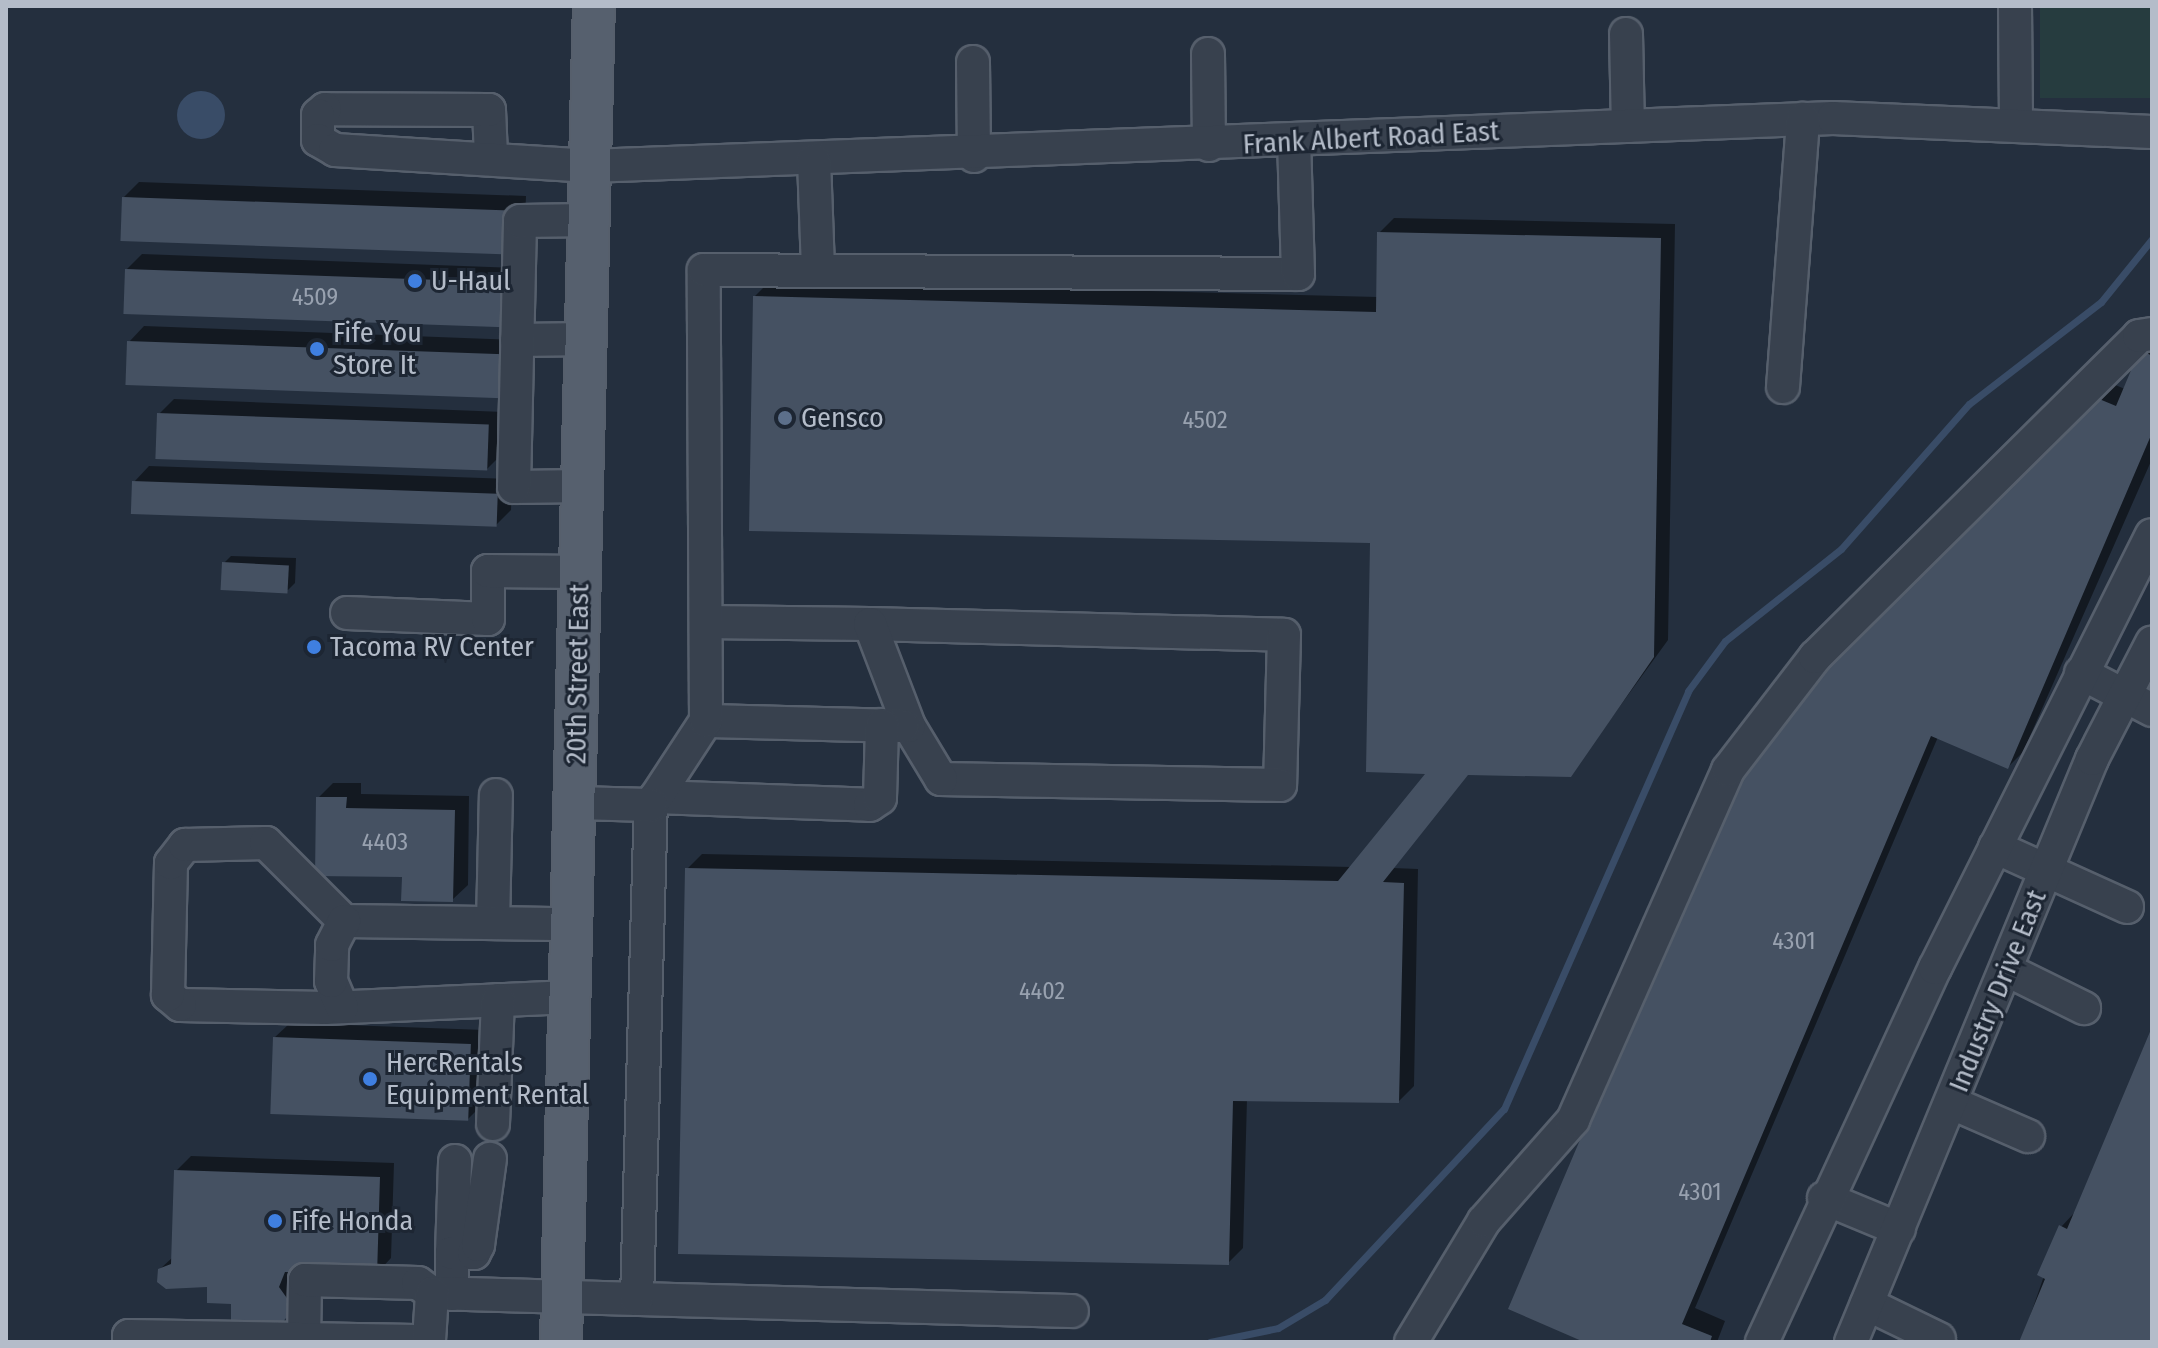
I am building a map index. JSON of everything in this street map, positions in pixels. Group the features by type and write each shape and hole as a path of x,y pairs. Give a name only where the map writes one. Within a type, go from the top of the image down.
{"main road":[{"name":"20th Street East","path":"561,1342 594,6"}],"street":[{"path":"2015,6 2016,123"},
{"path":"1626,34 1628,126"},
{"path":"1208,54 1209,145"},
{"path":"973,62 974,156"},
{"name":"Frank Albert Road East","path":"491,156 489,110 318,115 318,140 335,150 491,156 590,166 974,156 1803,119 2016,123 2152,132"},
{"path":"1783,387 1803,119"},
{"path":"637,1299 653,801 706,721 704,270 1298,274 1294,141"},
{"path":"814,160 818,271"},
{"path":"583,486 514,487 520,221 590,220"},
{"path":"1411,1342 1484,1221 1573,1120 1728,770 1815,657 2139,336 2152,334"},
{"path":"517,340 587,339"},
{"path":"1762,1342 1824,1198 2081,673 2152,535"},
{"path":"347,613 488,619 488,571 581,572"},
{"path":"706,622 870,624 1284,635 1280,785 941,779 896,726 870,624"},
{"name":"Industry Drive East","path":"1851,1342 2123,695 2152,643"},
{"path":"2081,673 2152,710"},
{"path":"706,721 896,726"},
{"path":"575,803 653,801 870,805 880,798 896,726"},
{"path":"493,923 496,795"},
{"path":"570,997 342,1007 180,1005 168,995 171,863 185,845 266,843 344,921 572,924"},
{"path":"1995,847 2127,907"},
{"path":"342,1007 331,981 332,945 344,921"},
{"path":"2007,970 2084,1008"},
{"path":"493,1124 498,1000"},
{"path":"1952,1103 2028,1136"},
{"path":"452,1253 474,1253 478,1245 490,1159"},
{"path":"129,1342 129,1336 429,1341 452,1253 455,1161"},
{"path":"1824,1198 1899,1229"},
{"path":"304,1339 305,1280 418,1283 442,1293 562,1298 1072,1311"},
{"path":"1867,1304 1939,1339"}],"green space":[{"path":"2040,6 2152,6 2152,98 2040,98"}],"water":[{"path":"201,91 218,98 225,115 218,132 201,139 184,132 177,115 184,98"}],"building":[{"path":"122,197 512,211 510,255 120,241"},
{"path":"1377,232 1661,238 1654,657 1571,777 1468,775 1383,882 1404,883 1399,1103 1233,1101 1229,1265 678,1254 685,868 1338,881 1425,774 1366,772 1370,543 749,531 753,296 1376,312"},
{"path":"125,269 506,282 504,327 123,314"},
{"path":"127,341 504,354 502,398 125,385"},
{"path":"2140,349 2152,356 2152,433 2008,769 1931,736 1682,1324 1712,1336 1710,1342 1584,1342 1508,1309 1725,799 1802,686 2092,396 2116,406"},
{"path":"157,413 489,425 487,471 155,459"},
{"path":"132,481 498,494 497,527 131,514"},
{"path":"222,562 289,566 287,593 221,590"},
{"path":"316,797 347,797 346,808 455,810 453,902 401,901 402,877 315,876"},
{"path":"2152,1027 2152,1342 2019,1342 2045,1279 2037,1275 2059,1225 2067,1229"},
{"name":"HercRentals Equipment Rental","path":"273,1037 471,1044 468,1121 270,1114"},
{"name":"Fife Honda","path":"174,1170 380,1177 377,1276 285,1272 279,1287 294,1308 278,1328 231,1326 231,1304 207,1303 207,1287 166,1289 157,1282 158,1269 171,1264"}],"waterway":[{"path":"1210,1342 1278,1328 1325,1300 1504,1109 1688,691 1725,641 1841,549 1969,404 2101,302 2152,239"}],"place":[{"name":"U-Haul","path":"415,281"},
{"name":"Fife You Store It","path":"317,349"},
{"name":"Gensco","path":"785,418"},
{"name":"Tacoma RV Center","path":"314,647"},
{"name":"HercRentals Equipment Rental","path":"370,1079"},
{"name":"Fife Honda","path":"275,1221"}]}
